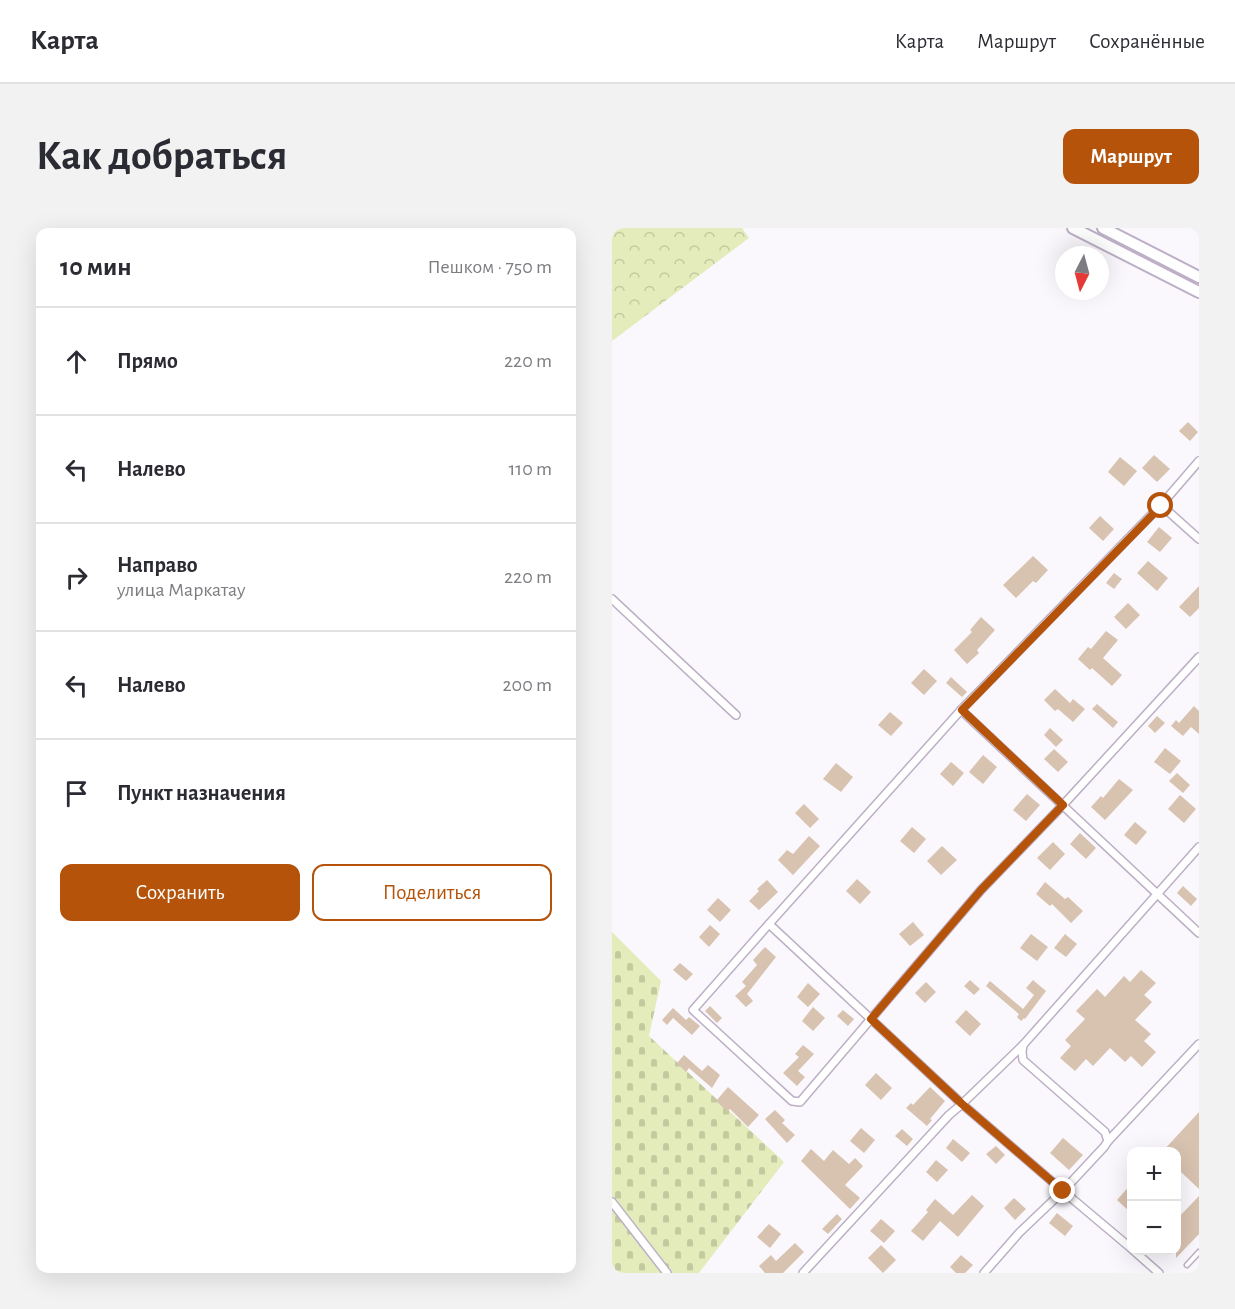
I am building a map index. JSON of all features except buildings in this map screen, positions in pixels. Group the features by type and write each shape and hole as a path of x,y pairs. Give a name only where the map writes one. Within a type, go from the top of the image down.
{"main road":[{"path":"1073,228 1199,292"},
{"path":"1103,228 1199,277"}],"street":[{"path":"1199,461 1161,506 962,710 693,1010 792,1101 800,1102 981,890 1063,805 1199,657"},
{"path":"1161,506 1199,539"},
{"path":"612,599 736,715"},
{"path":"962,710 1199,933"},
{"path":"803,1273 949,1115 1023,1045 1199,847"},
{"path":"769,924 962,1104 1127,1246"},
{"path":"984,1273 1019,1233 1063,1191 1199,1044"},
{"path":"1023,1045 1023,1060 1105,1132 1107,1141"},
{"path":"612,1202 667,1273"},
{"path":"1138,1255 1159,1273"}],"lane":[{"path":"1187,1265 1199,1252"}],"green space":[{"path":"612,228 742,228 749,238 612,341"},
{"path":"612,932 661,981 649,1036 784,1162 699,1273 612,1273"}],"route":[{"path":"1063,1191 962,1104 871,1019 981,890 1063,805 962,710 1161,506"}]}
